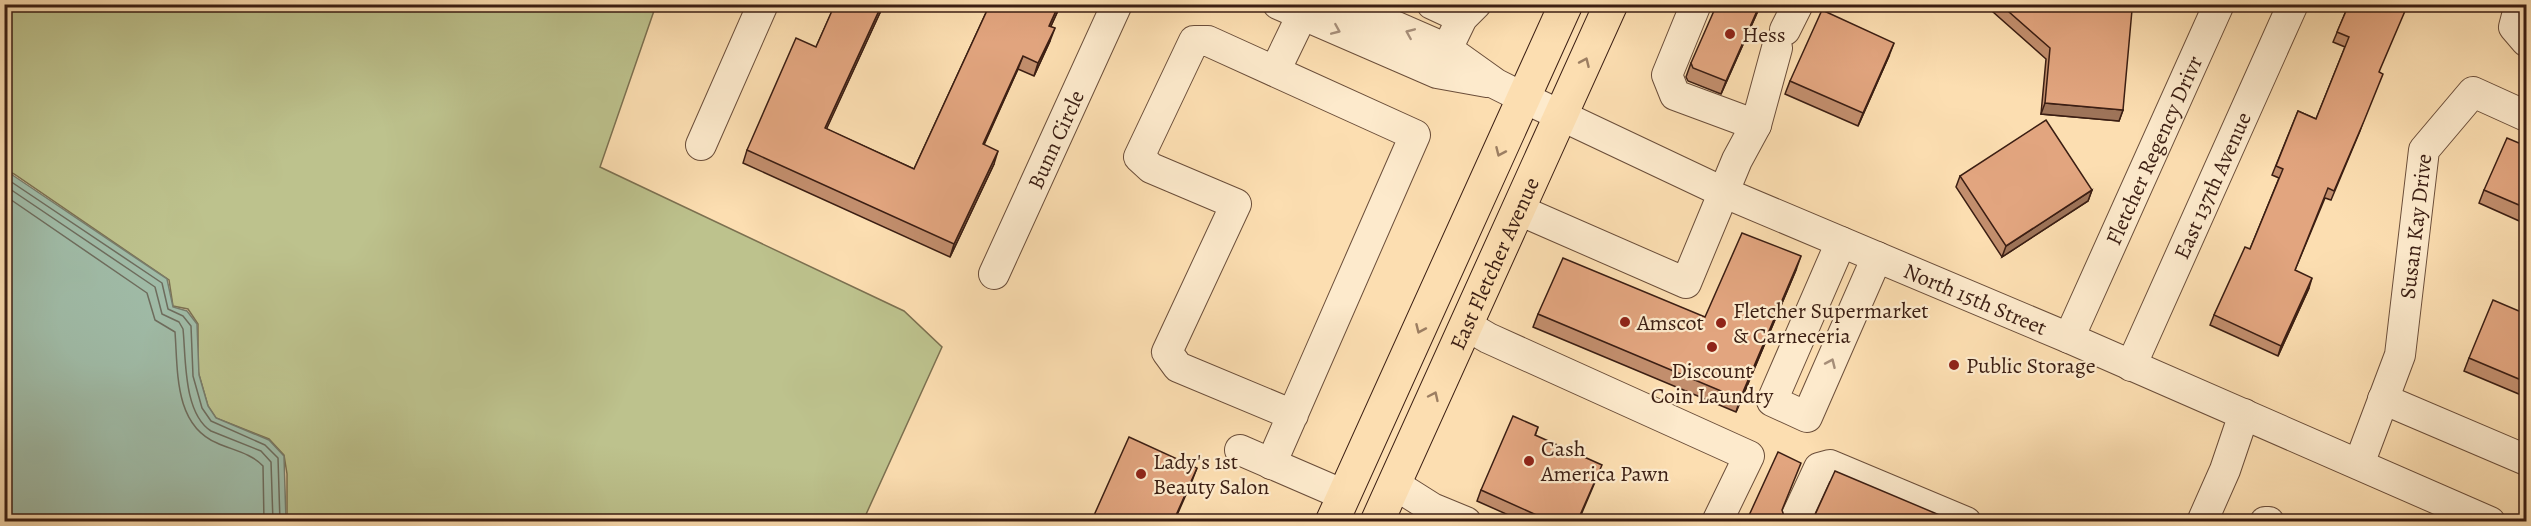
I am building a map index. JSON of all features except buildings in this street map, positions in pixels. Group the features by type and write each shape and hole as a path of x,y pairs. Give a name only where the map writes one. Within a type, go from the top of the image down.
{"main road":[{"name":"East Fletcher Avenue","path":"1338,508 1510,91 1566,4"},
{"name":"East Fletcher Avenue","path":"1377,522 1611,4"}],"street":[{"path":"701,145 763,4"},
{"name":"Bunn Circle","path":"994,274 1117,4"},
{"name":"North 15th Street","path":"1344,4 1447,49 1510,91 1725,193 2069,338 2490,522"},
{"path":"1432,4 1469,11 1447,49"},
{"path":"1696,4 1667,75 1675,95 1756,125"},
{"name":"East 137th Avenue","path":"2131,366 2293,4"},
{"path":"2520,4 2514,27 2526,41"},
{"name":"Fletcher Regency Drivr","path":"2069,338 2213,7"},
{"path":"1275,71 1290,10"},
{"name":"North 15th Street","path":"1290,10 1437,73 1510,91"},
{"path":"1519,210 1686,283 1737,160 1756,125 1787,28"},
{"path":"1271,464 1293,415 1415,135 1208,40 1194,41 1139,157 1151,168 1236,204 1167,352 1178,367 1293,415"},
{"name":"Susan Kay Drive","path":"2359,464 2400,355 2424,150 2473,92 2526,116"},
{"path":"1841,242 1772,401 1808,417 1877,257"},
{"path":"1466,325 1488,338 1749,456 1717,522"},
{"path":"2383,399 2526,460"},
{"path":"2202,522 2225,470 2244,414"},
{"path":"1240,450 1271,464 1338,508"},
{"path":"1794,522 1819,468 1830,465 1966,522"},
{"path":"1394,484 1432,508 1466,522"}],"green space":[{"path":"440,4 446,8 534,11 541,5 656,5 600,167 904,311 942,347 863,521 287,521 287,474 284,455 269,439 216,418 208,406 198,371 198,324 188,309 173,306 169,280 5,170 5,5"}],"water":[{"path":"5,170 167,279 173,307 187,311 197,324 199,375 208,406 216,418 269,440 284,456 286,521 5,521"}],"place":[{"name":"Hess","path":"1730,34"},
{"name":"Amscot","path":"1625,322"},
{"name":"Fletcher Supermarket & Carneceria","path":"1721,323"},
{"name":"Discount Coin Laundry","path":"1712,347"},
{"name":"Public Storage","path":"1954,365"},
{"name":"Cash America Pawn","path":"1529,461"},
{"name":"Lady's 1st Beauty Salon","path":"1141,474"}]}
